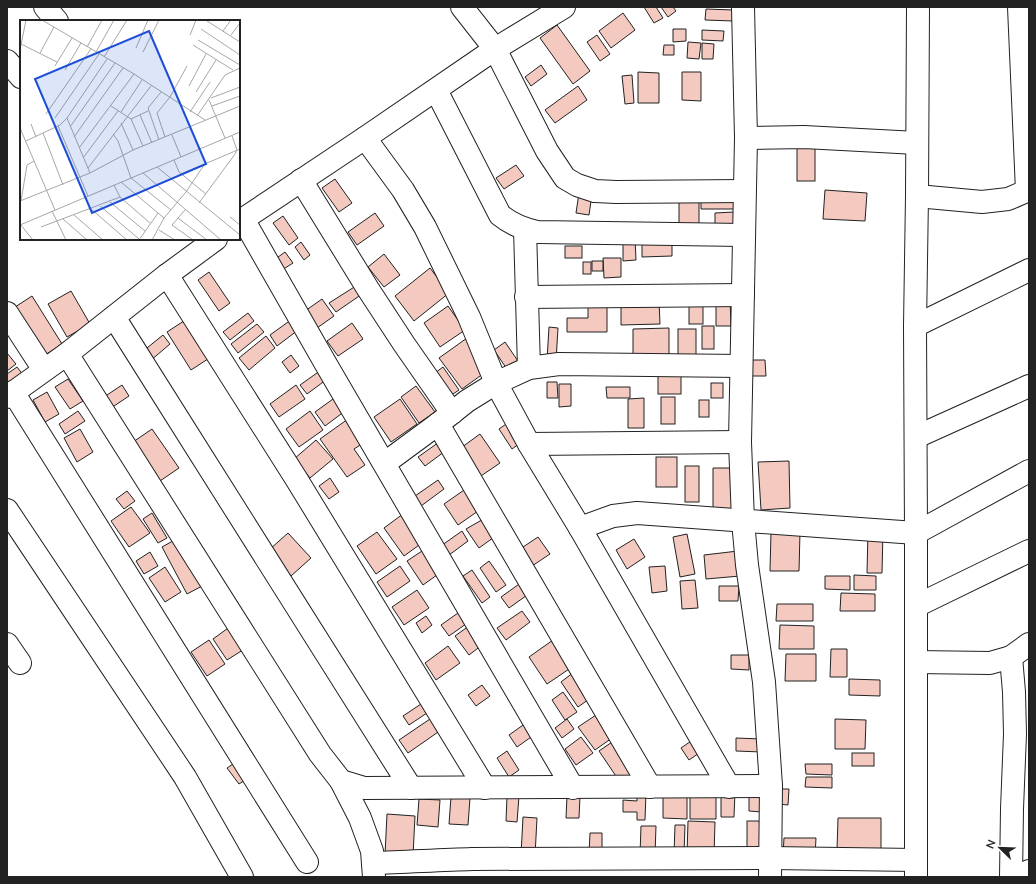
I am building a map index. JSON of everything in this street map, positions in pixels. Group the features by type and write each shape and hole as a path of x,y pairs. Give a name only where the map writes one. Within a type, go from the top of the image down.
{"street":[{"path":"45,7 56,20"},
{"path":"462,7 496,49 547,151 565,178 577,186 595,190 616,192 744,191"},
{"path":"564,7 496,49 241,220 573,788"},
{"path":"743,7 746,138 740,442 743,521 747,565 764,682 771,786 770,868"},
{"path":"68,354 320,754 341,781 360,818 372,851 374,870 404,862 472,859 770,868 916,868 915,326 918,143 918,7"},
{"path":"917,196 982,202 1008,199 1028,190 1019,7"},
{"path":"1026,7 1029,14"},
{"path":"7,62 20,76"},
{"path":"436,90 500,215 525,230 537,232 743,235"},
{"path":"746,138 804,137 918,143"},
{"path":"365,138 403,190 425,227 469,317 496,383 529,444 580,528 729,787"},
{"path":"301,180 404,344 650,787"},
{"path":"525,230 528,368"},
{"path":"215,240 167,275 68,354 10,394 307,862"},
{"path":"915,326 1029,270"},
{"path":"167,275 297,480 485,788"},
{"path":"526,297 742,295"},
{"path":"7,313 44,370"},
{"path":"114,317 411,788"},
{"path":"384,463 467,401 496,383 528,368 559,364 741,366"},
{"path":"916,437 1029,386"},
{"path":"529,444 740,442"},
{"path":"580,528 613,516 637,513 916,533 1029,471"},
{"path":"7,510 185,777 242,877"},
{"path":"916,606 1029,551"},
{"path":"7,644 20,663"},
{"path":"916,662 990,663 1011,657 1029,644"},
{"path":"1011,657 1014,692 1022,731 1020,805 1011,877"},
{"path":"341,781 364,788 771,786"},
{"path":"1016,877 1029,871"}],"building":[{"path":"644,7 656,7 663,18 654,23"},
{"path":"661,7 673,7 676,11 668,17"},
{"path":"706,9 734,10 733,21 705,20"},
{"path":"623,13 635,30 611,48 599,31"},
{"path":"557,25 590,71 573,84 540,38"},
{"path":"673,29 686,29 686,41 673,42"},
{"path":"702,30 724,31 723,41 702,40"},
{"path":"597,35 610,54 600,61 587,42"},
{"path":"688,42 701,43 699,59 687,58"},
{"path":"702,43 714,44 713,59 702,59"},
{"path":"664,45 674,45 674,55 663,55"},
{"path":"541,65 547,74 531,86 525,77"},
{"path":"638,72 659,73 659,103 638,103"},
{"path":"682,72 701,72 701,101 682,100"},
{"path":"632,75 634,103 625,104 622,76"},
{"path":"578,86 587,100 555,123 545,110"},
{"path":"797,145 815,145 815,181 797,181"},
{"path":"516,165 524,176 504,189 496,178"},
{"path":"335,179 352,203 339,212 322,188"},
{"path":"825,190 867,193 865,221 823,219"},
{"path":"579,193 592,194 589,215 576,213"},
{"path":"735,196 735,209 701,209 701,197"},
{"path":"679,198 699,198 699,228 679,229"},
{"path":"734,212 734,228 715,228 715,213"},
{"path":"375,213 384,226 357,245 348,232"},
{"path":"283,216 298,238 289,245 273,223"},
{"path":"642,236 672,236 672,256 642,257"},
{"path":"623,237 635,237 636,260 623,261"},
{"path":"301,242 310,255 304,260 295,247"},
{"path":"565,246 582,246 582,258 565,258"},
{"path":"285,252 293,263 282,270 274,260"},
{"path":"384,254 400,275 384,287 368,267"},
{"path":"603,258 621,258 621,277 604,278"},
{"path":"592,261 603,261 603,271 592,271"},
{"path":"583,262 591,262 591,274 583,274"},
{"path":"430,268 449,293 414,321 395,296"},
{"path":"209,272 230,303 219,311 198,280"},
{"path":"359,284 365,292 336,312 329,303"},
{"path":"71,291 90,324 67,337 48,304"},
{"path":"32,296 62,344 42,357 12,309"},
{"path":"730,298 731,326 716,326 716,299"},
{"path":"322,299 334,316 317,328 305,311"},
{"path":"689,299 703,299 703,324 689,324"},
{"path":"621,300 659,300 660,324 621,325"},
{"path":"588,303 607,303 607,332 567,332 567,318 588,318"},
{"path":"448,306 465,330 440,347 424,323"},
{"path":"248,313 254,321 230,340 223,332"},
{"path":"190,317 214,355 191,370 167,332"},
{"path":"295,317 302,327 277,346 270,335"},
{"path":"352,323 363,339 338,356 327,341"},
{"path":"257,324 264,332 238,353 231,344"},
{"path":"702,326 714,326 714,349 702,349"},
{"path":"549,327 558,328 556,361 547,360"},
{"path":"669,328 669,356 633,356 633,329"},
{"path":"678,329 696,329 696,360 678,360"},
{"path":"163,335 170,344 150,361 142,352"},
{"path":"266,336 275,348 249,370 239,358"},
{"path":"467,338 487,371 462,389 439,358"},
{"path":"505,342 522,367 511,375 494,350"},
{"path":"7,353 16,364 7,371"},
{"path":"291,355 299,366 290,373 282,362"},
{"path":"749,360 765,360 766,376 750,376"},
{"path":"17,367 27,380 7,394 7,374"},
{"path":"443,367 459,390 447,398 431,376"},
{"path":"324,368 330,377 307,394 300,385"},
{"path":"658,372 681,372 681,394 658,394"},
{"path":"68,379 83,401 70,409 55,387"},
{"path":"547,382 557,382 558,398 547,398"},
{"path":"711,383 723,383 723,398 711,398"},
{"path":"559,384 571,384 571,406 559,407"},
{"path":"122,385 129,396 111,408 104,397"},
{"path":"296,385 305,399 279,417 270,404"},
{"path":"416,386 435,412 419,423 401,397"},
{"path":"606,387 630,387 630,398 607,398"},
{"path":"47,392 59,414 45,422 33,400"},
{"path":"340,394 349,408 325,426 315,412"},
{"path":"661,397 675,397 675,424 661,424"},
{"path":"644,398 644,428 628,428 628,399"},
{"path":"400,399 417,424 391,442 374,417"},
{"path":"699,400 709,400 709,417 699,417"},
{"path":"78,411 85,421 65,434 59,424"},
{"path":"310,411 323,430 299,447 286,429"},
{"path":"348,419 365,442 354,449 365,465 347,477 320,439"},
{"path":"509,422 523,441 512,449 499,429"},
{"path":"80,429 93,452 77,462 64,438"},
{"path":"152,429 179,468 160,481 133,442"},
{"path":"480,434 500,463 478,478 458,450"},
{"path":"316,440 333,459 310,478 294,459"},
{"path":"442,440 448,449 425,466 418,457"},
{"path":"656,457 677,457 677,487 656,487"},
{"path":"789,461 790,508 761,510 758,462"},
{"path":"685,466 699,466 699,502 685,502"},
{"path":"713,468 740,468 740,509 713,510"},
{"path":"330,478 339,492 329,499 319,486"},
{"path":"438,480 444,489 421,506 415,496"},
{"path":"467,488 481,509 458,525 444,504"},
{"path":"127,491 135,501 124,509 116,499"},
{"path":"131,507 150,533 129,547 111,521"},
{"path":"407,511 426,540 404,556 384,528"},
{"path":"152,513 167,538 158,543 143,519"},
{"path":"487,517 497,535 479,548 466,529"},
{"path":"462,531 468,541 445,558 438,548"},
{"path":"868,531 883,531 882,573 867,573"},
{"path":"377,532 397,559 376,574 357,546"},
{"path":"771,532 800,532 799,571 770,571"},
{"path":"288,533 311,558 291,576 269,550"},
{"path":"687,534 695,574 680,577 673,537"},
{"path":"180,537 206,584 187,594 162,547"},
{"path":"538,537 550,554 529,568 517,551"},
{"path":"634,539 645,557 627,569 616,550"},
{"path":"428,547 444,570 423,585 407,561"},
{"path":"738,551 740,576 706,579 704,555"},
{"path":"150,552 158,566 144,574 136,561"},
{"path":"489,561 506,585 496,592 480,568"},
{"path":"400,566 410,581 387,597 377,582"},
{"path":"665,566 667,591 652,593 649,567"},
{"path":"165,567 181,592 165,602 149,578"},
{"path":"472,570 490,597 482,603 463,576"},
{"path":"854,575 876,576 876,590 854,590"},
{"path":"825,576 850,576 850,590 825,589"},
{"path":"695,580 698,608 682,609 680,581"},
{"path":"522,582 530,593 509,608 501,597"},
{"path":"719,586 739,586 738,601 719,601"},
{"path":"417,590 429,608 404,625 392,607"},
{"path":"841,593 875,594 875,611 840,611"},
{"path":"777,604 813,604 813,621 776,621"},
{"path":"465,608 473,619 449,636 441,625"},
{"path":"522,611 530,622 506,640 497,628"},
{"path":"426,616 432,625 422,633 416,623"},
{"path":"473,623 486,642 469,655 455,636"},
{"path":"780,625 814,626 814,649 779,649"},
{"path":"231,626 246,648 227,660 213,639"},
{"path":"209,640 225,664 207,676 191,652"},
{"path":"553,640 572,667 547,684 529,657"},
{"path":"448,646 460,663 436,680 425,663"},
{"path":"831,649 847,649 847,677 830,677"},
{"path":"786,654 816,654 816,681 785,681"},
{"path":"731,655 749,655 749,670 731,669"},
{"path":"574,672 592,697 578,707 561,682"},
{"path":"849,679 880,680 880,696 849,695"},
{"path":"482,685 490,696 476,706 468,695"},
{"path":"563,692 577,712 565,720 552,700"},
{"path":"424,702 430,711 409,725 403,716"},
{"path":"596,715 612,738 595,750 578,727"},
{"path":"433,717 441,730 408,753 399,740"},
{"path":"567,719 574,729 562,738 555,728"},
{"path":"835,719 866,720 865,749 835,749"},
{"path":"526,723 534,735 517,747 509,735"},
{"path":"581,737 593,753 576,765 565,749"},
{"path":"697,737 705,749 689,760 681,748"},
{"path":"736,738 762,739 762,752 736,751"},
{"path":"615,740 638,773 622,785 599,751"},
{"path":"507,751 519,770 509,777 497,758"},
{"path":"852,753 874,753 874,766 852,766"},
{"path":"242,758 253,775 239,784 227,768"},
{"path":"805,764 832,764 832,775 806,774"},
{"path":"806,777 832,777 832,788 805,787"},
{"path":"663,789 687,790 687,819 663,818"},
{"path":"778,789 789,789 788,805 778,804"},
{"path":"690,790 716,791 716,819 690,819"},
{"path":"637,792 646,792 645,820 637,820 637,812 623,812 623,800 637,801"},
{"path":"721,792 735,792 734,817 721,817"},
{"path":"749,792 762,793 762,812 749,811"},
{"path":"507,796 519,796 517,822 506,821"},
{"path":"567,796 580,796 579,818 566,818"},
{"path":"451,797 470,798 468,825 449,824"},
{"path":"419,799 440,800 438,827 417,825"},
{"path":"387,814 415,816 413,856 385,855"},
{"path":"523,817 537,818 535,856 521,855"},
{"path":"838,818 881,818 881,851 837,850"},
{"path":"688,821 715,822 714,855 687,855"},
{"path":"747,821 762,821 762,854 747,854"},
{"path":"675,825 685,825 684,854 674,854"},
{"path":"641,826 656,826 655,855 640,855"},
{"path":"590,833 602,833 602,855 589,854"},
{"path":"784,838 816,838 815,856 783,855"}]}
